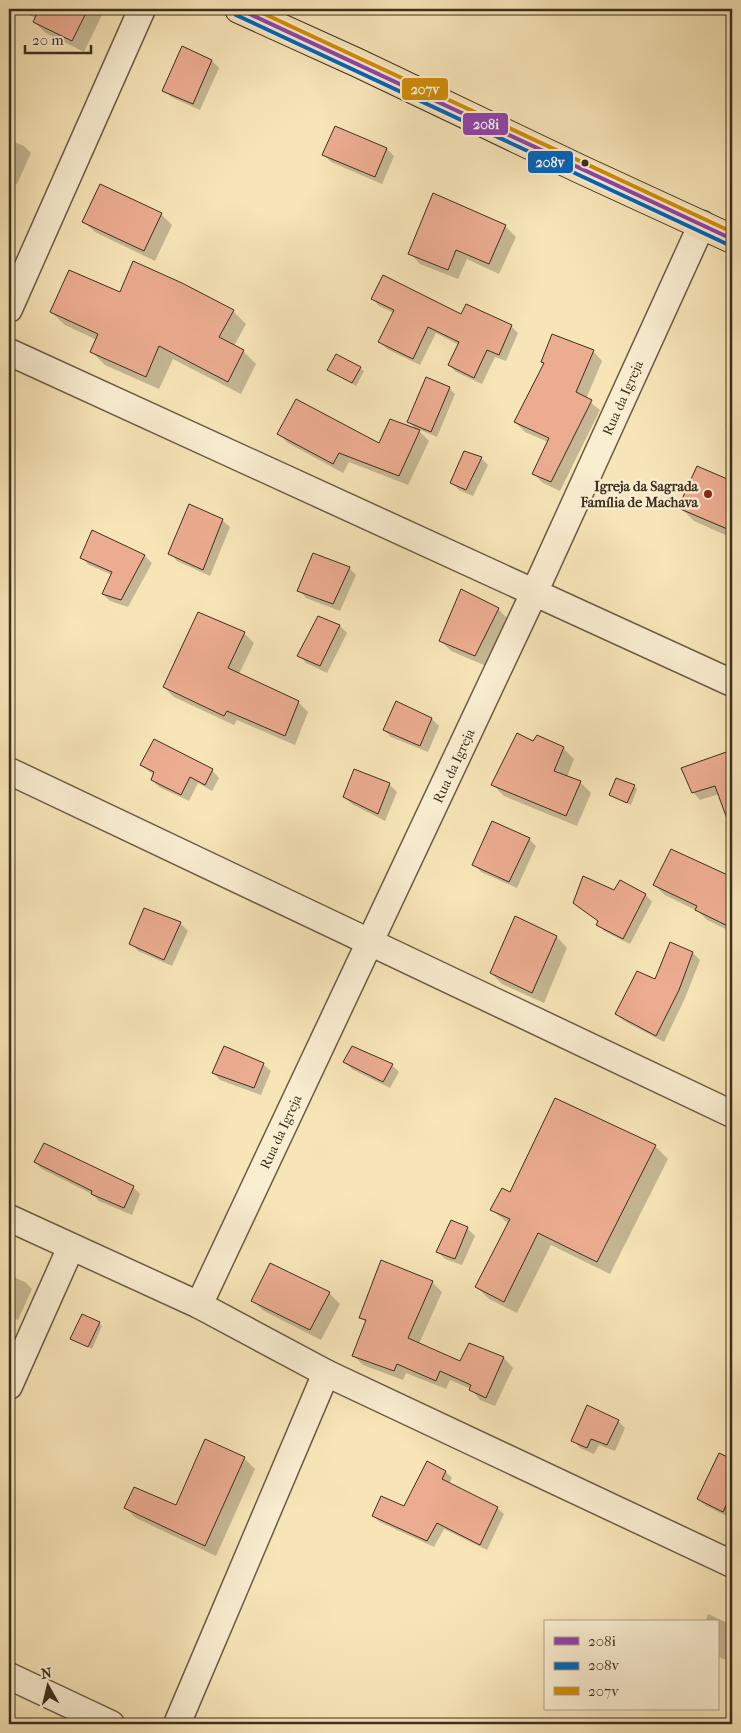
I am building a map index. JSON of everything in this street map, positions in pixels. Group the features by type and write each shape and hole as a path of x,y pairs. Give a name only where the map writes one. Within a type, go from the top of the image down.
{"main road":[{"path":"239,9 358,62 580,169 732,239"}],"street":[{"path":"9,309 142,9"},
{"name":"Rua da Igreja","path":"199,1305 372,942 702,224"},
{"path":"9,352 732,683"},
{"path":"9,771 732,1114"},
{"path":"9,1218 199,1305 326,1373 732,1564"},
{"path":"9,1386 71,1246"},
{"path":"177,1724 326,1373"},
{"path":"9,1676 111,1724"}],"building":[{"path":"39,9 88,9 72,41 33,22"},
{"path":"182,46 212,60 193,104 162,91"},
{"path":"335,126 387,148 375,177 322,155"},
{"path":"100,184 162,213 144,251 82,222"},
{"path":"433,193 506,225 489,264 456,250 448,270 408,254"},
{"path":"133,261 182,283 234,310 219,337 244,350 228,382 159,346 146,377 90,352 98,334 50,312 69,270 120,292"},
{"path":"383,275 461,314 466,304 512,325 499,355 487,350 474,378 448,365 459,342 428,327 413,359 378,342 394,310 371,299"},
{"path":"552,334 594,350 576,392 592,400 551,482 532,474 549,438 514,422 544,363 541,362"},
{"path":"336,354 361,367 352,383 327,370"},
{"path":"426,377 450,387 431,432 407,422"},
{"path":"296,399 379,443 390,419 420,430 399,476 339,453 333,464 277,434"},
{"path":"464,451 482,457 466,490 450,483"},
{"name":"Igreja da Sagrada Família de Machava","path":"697,466 732,481 732,531 678,508"},
{"path":"189,504 223,519 203,570 168,554"},
{"path":"92,530 145,555 121,600 102,594 112,572 80,558"},
{"path":"313,553 350,567 333,604 297,591"},
{"path":"461,589 499,608 475,656 439,641"},
{"path":"198,612 245,632 228,668 299,701 285,736 227,711 224,716 163,687"},
{"path":"318,616 340,625 320,666 297,656"},
{"path":"396,701 432,718 420,746 383,730"},
{"path":"517,733 533,741 537,735 564,747 554,771 581,781 566,816 491,785"},
{"path":"154,739 213,769 205,785 190,777 181,795 151,780 154,772 140,765"},
{"path":"732,750 732,827 730,827 715,786 692,793 681,768"},
{"path":"354,769 390,783 378,814 343,797"},
{"path":"616,778 635,785 627,803 609,795"},
{"path":"492,821 530,838 509,882 472,865"},
{"path":"671,849 732,877 732,928 695,910 697,906 653,885"},
{"path":"583,876 614,890 620,880 646,894 623,939 596,925 598,921 573,903"},
{"path":"144,908 181,922 164,960 129,944"},
{"path":"515,916 557,936 532,993 490,973"},
{"path":"670,942 693,952 679,990 656,1036 615,1014 637,971 655,979"},
{"path":"224,1046 264,1063 254,1088 212,1073"},
{"path":"352,1046 393,1064 383,1082 343,1062"},
{"path":"555,1098 656,1145 597,1262 538,1233 504,1302 475,1287 510,1219 490,1210 502,1188 510,1192"},
{"path":"44,1143 134,1186 124,1208 91,1194 92,1191 34,1162"},
{"path":"451,1220 468,1227 455,1259 436,1252"},
{"path":"381,1260 433,1281 408,1338 460,1361 469,1343 504,1357 486,1398 469,1390 471,1385 440,1371 436,1381 397,1364 394,1371 352,1356 366,1320 359,1318"},
{"path":"270,1263 330,1292 310,1330 251,1301"},
{"path":"82,1314 100,1322 88,1347 70,1339"},
{"path":"587,1405 619,1420 607,1445 591,1439 587,1448 571,1441"},
{"path":"205,1439 245,1457 205,1546 124,1508 134,1487 176,1505"},
{"path":"719,1453 732,1459 732,1493 723,1512 697,1499"},
{"path":"427,1461 446,1471 442,1479 498,1507 480,1545 437,1523 427,1541 372,1516 381,1496 404,1506"}],"transit line":[{"name":"208i","path":"239,9 732,239"},
{"name":"207v","path":"254,9 732,232"},
{"name":"208v","path":"236,15 729,245"}],"place":[{"name":"Igreja da Sagrada Família de Machava","path":"708,494"}]}
